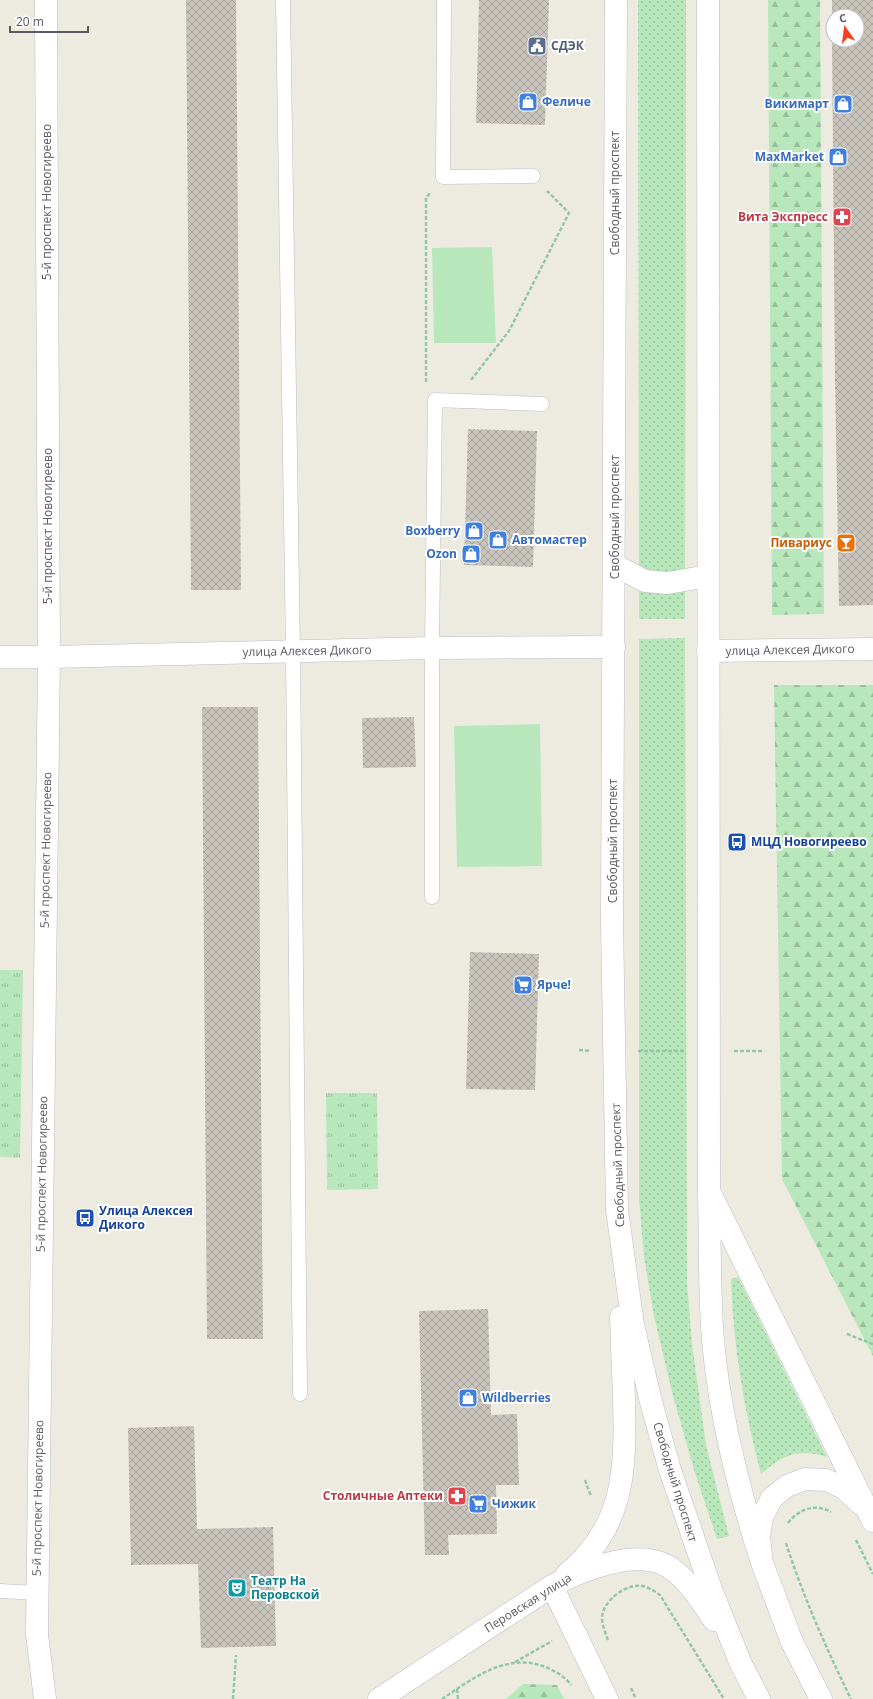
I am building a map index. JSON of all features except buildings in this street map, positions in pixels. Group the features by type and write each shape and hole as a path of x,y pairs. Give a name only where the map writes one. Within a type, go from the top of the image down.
{"main road":[{"name":"5-й проспект Новогиреево","path":"45,1699 37,1635 37,1593 49,657 46,0"},
{"name":"Свободный проспект","path":"616,0 612,922 618,1210 633,1325 651,1402 693,1541 741,1664"},
{"path":"708,0 708,651 710,838 709,1190 714,1342 729,1447 744,1506 762,1563 792,1642 821,1699"},
{"path":"614,565 645,581 668,583 708,576"},
{"name":"улица Алексея Дикого","path":"0,657 432,648 614,647"},
{"name":"улица Алексея Дикого","path":"708,651 873,649"},
{"path":"709,1190 873,1521"},
{"path":"607,1699 552,1586 576,1566 593,1548 617,1501 623,1477 626,1441 618,1210"},
{"path":"762,1563 759,1537 762,1517 772,1498 786,1486 805,1480 826,1480 844,1488 849,1492 873,1521"},
{"name":"Перовская улица","path":"379,1699 552,1586 572,1575 618,1562 645,1559 663,1564 679,1575 706,1608 741,1664"},
{"path":"741,1664 759,1699"}],"lane":[{"path":"283,0 293,652 300,1394"},
{"path":"444,0 442,177 533,176"},
{"path":"432,897 432,648 435,400 542,404"},
{"path":"0,1591 37,1593"}],"path":[{"path":"455,401 509,331 569,213 533,176"},
{"path":"435,400 426,386 426,198 442,177"},
{"path":"579,1050 762,1051"},
{"path":"847,1334 873,1344"},
{"path":"786,1526 796,1514 809,1508 825,1508 835,1514"},
{"path":"853,1533 873,1574"},
{"path":"786,1537 786,1542 798,1578 851,1699"},
{"path":"608,1641 602,1624 603,1612 615,1595 628,1588 645,1587 660,1595 724,1699"},
{"path":"233,1699 236,1655"},
{"path":"442,1699 482,1673 499,1666 514,1663 534,1663 552,1670 569,1682 573,1687"},
{"path":"630,1686 636,1699"},
{"path":"457,1689 458,1699"}],"green space":[{"path":"638,0 686,0 685,619 639,619"},
{"path":"768,0 820,0 824,614 772,615"},
{"path":"492,247 496,343 434,343 432,248"},
{"path":"685,638 687,1282 692,1344 706,1445 729,1536 717,1539 694,1470 673,1396 654,1316 644,1257 639,1199 639,639"},
{"path":"774,685 873,685 873,1356 782,1179"},
{"path":"540,724 542,866 457,867 454,726"},
{"path":"0,970 23,970 20,1158 0,1157"},
{"path":"326,1093 377,1093 378,1189 327,1190"},
{"path":"738,1277 827,1457 808,1453 791,1455 769,1467 761,1474 749,1426 740,1377 734,1328 731,1279"},
{"path":"523,1684 557,1685 564,1699 506,1699"}],"place":[{"name":"СДЭК","path":"537,46"},
{"name":"Феличе","path":"528,102"},
{"name":"Викимарт","path":"843,104"},
{"name":"MaxMarket","path":"838,157"},
{"name":"Вита Экспресс","path":"842,217"},
{"name":"Boxberry","path":"474,531"},
{"name":"Автомастер","path":"498,540"},
{"name":"Пивариус","path":"846,543"},
{"name":"Ozon","path":"471,554"},
{"name":"МЦД Новогиреево","path":"737,842"},
{"name":"Ярче!","path":"523,985"},
{"name":"Улица Алексея Дикого","path":"85,1218"},
{"name":"Wildberries","path":"468,1398"},
{"name":"Столичные Аптеки","path":"457,1496"},
{"name":"Чижик","path":"478,1504"},
{"name":"Театр На Перовской","path":"237,1588"}]}
